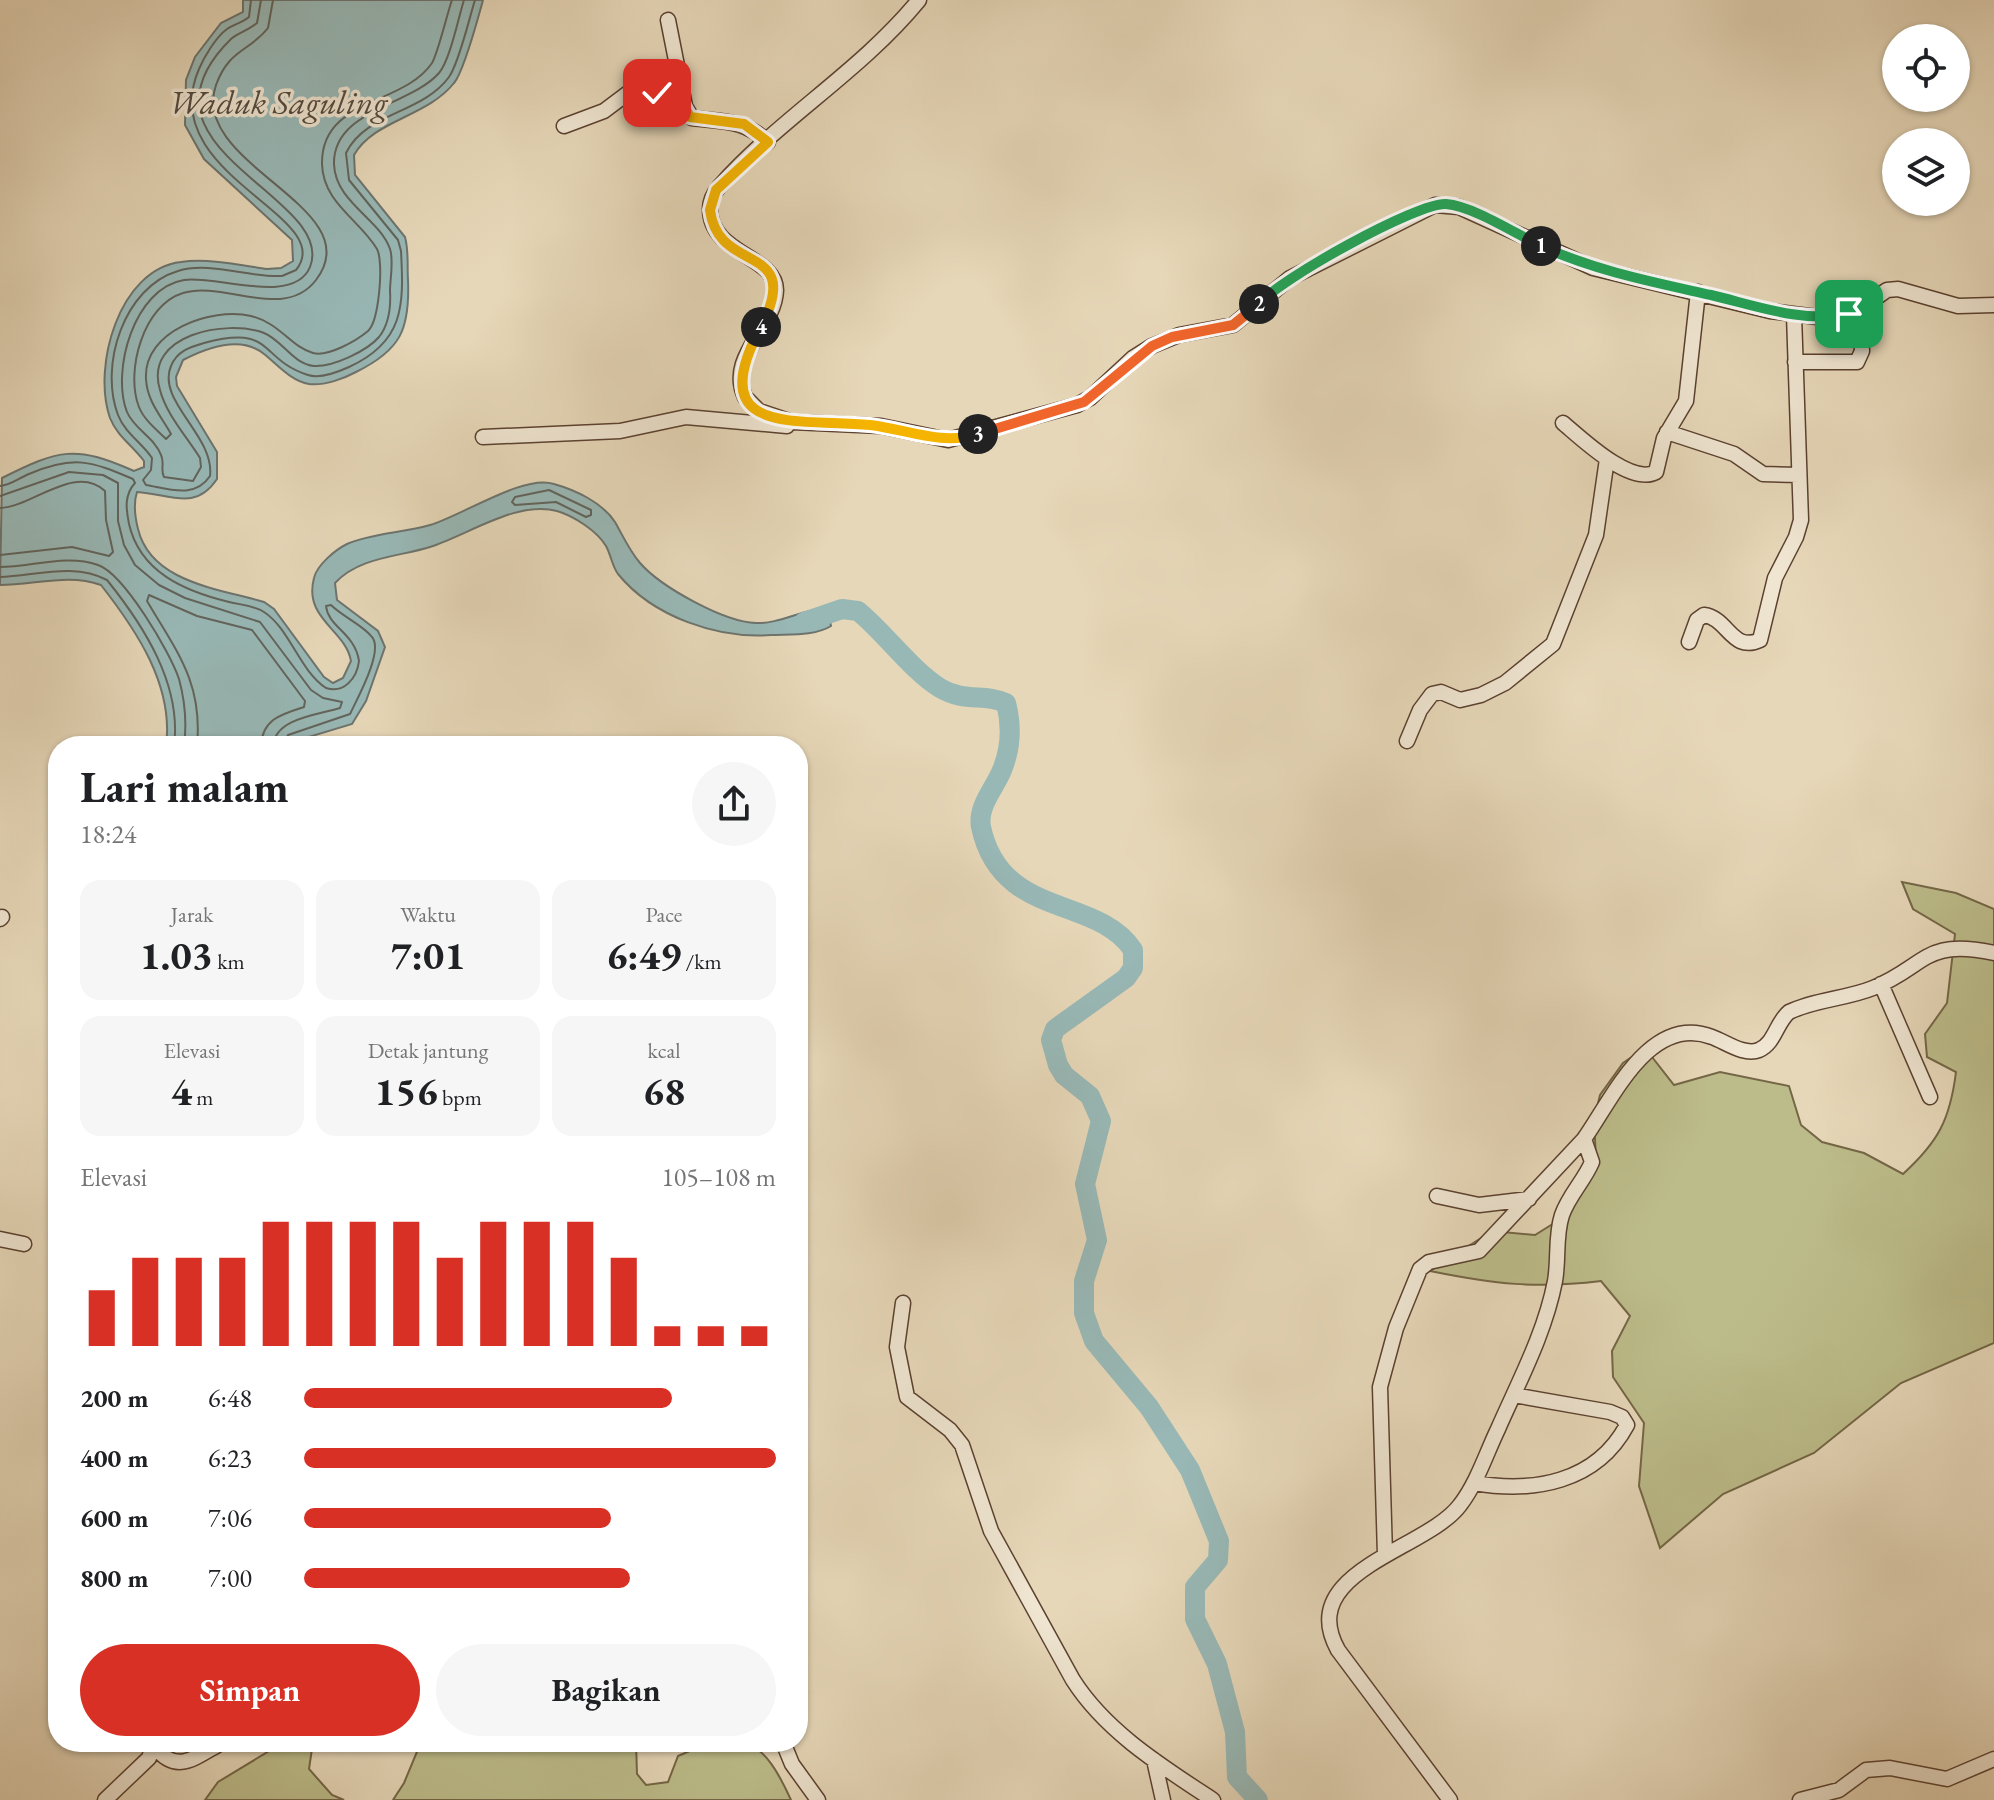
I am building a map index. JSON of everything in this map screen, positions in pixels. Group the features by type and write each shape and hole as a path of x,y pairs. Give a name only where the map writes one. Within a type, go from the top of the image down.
{"street":[{"path":"807,424 759,411 742,393 744,362 772,304 775,285 768,272 721,238 710,215 710,203 716,190 854,68 919,0"},
{"path":"668,20 685,106"},
{"path":"564,126 604,111 639,84 680,99 690,117 744,124 768,142"},
{"path":"483,437 620,431 686,417 777,426 865,424 955,440 1077,405 1090,398 1133,358 1152,346 1172,337 1233,325 1290,278 1435,205 1459,207 1593,268 1794,315 1841,315 1860,309 1887,290 1898,289 1994,313"},
{"path":"1563,423 1607,459 1638,473 1653,475 1667,432 1686,401 1698,292"},
{"path":"1975,307 1994,305"},
{"path":"1795,362 1857,362 1862,345 1860,309"},
{"path":"1689,642 1698,618 1704,615 1718,620 1738,641 1753,643 1762,638 1775,578 1799,529 1794,315"},
{"path":"1667,432 1734,454 1763,474 1799,475"},
{"path":"1407,741 1420,710 1432,694 1441,692 1463,700 1488,692 1541,656 1557,640 1596,535 1607,459"},
{"path":"1385,1555 1380,1387 1386,1359 1414,1282 1427,1263 1479,1251 1584,1139 1623,1082 1666,1037 1679,1032 1699,1033 1743,1050 1758,1050 1770,1040 1781,1019 1789,1012 1881,984 1932,953 1955,948 1994,953"},
{"path":"1881,984 1930,1097"},
{"path":"1450,1800 1331,1636 1329,1612 1335,1596 1385,1555 1445,1521 1459,1508 1474,1483 1540,1332 1555,1282 1562,1215 1592,1162 1592,1152 1584,1139"},
{"path":"1437,1196 1479,1205 1529,1199"},
{"path":"0,1239 24,1244"},
{"path":"903,1303 897,1347 907,1397 950,1430 962,1445 991,1531 1080,1690 1099,1713 1154,1760 1213,1800"},
{"path":"1474,1483 1522,1488 1561,1480 1603,1457 1627,1425 1622,1417 1610,1412 1514,1395"},
{"path":"105,1800 149,1758 151,1752"},
{"path":"160,1752 167,1762 177,1763 201,1752"},
{"path":"787,1752 818,1800"},
{"path":"1800,1800 1839,1790 1866,1770 1890,1768 1947,1779 1994,1759"},
{"path":"1154,1760 1163,1800"}],"green space":[{"path":"1902,882 1956,893 1994,909 1994,1343 1901,1383 1814,1453 1723,1494 1660,1548 1639,1486 1644,1423 1613,1377 1612,1351 1630,1316 1601,1281 1556,1285 1515,1284 1430,1271 1492,1231 1535,1235 1567,1215 1596,1159 1594,1120 1600,1095 1623,1063 1645,1048 1674,1085 1720,1072 1789,1086 1801,1125 1822,1142 1864,1153 1903,1174 1940,1129 1950,1104 1956,1072 1927,1057 1925,1034 1947,1003 1955,934 1913,909"},
{"path":"268,1752 312,1752 309,1769 332,1795 344,1800 205,1800 218,1782"},
{"path":"417,1752 636,1752 637,1774 646,1785 668,1782 678,1756 688,1752 761,1752 771,1763 791,1800 393,1800"}],"water":[{"name":"Waduk Saguling","path":"243,0 483,0 466,56 454,83 430,104 374,134 354,155 355,175 405,237 408,297 400,336 371,364 345,377 321,384 296,380 264,354 245,345 224,345 183,360 176,377 177,386 217,452 217,479 209,489 191,498 137,492 135,510 138,529 145,547 157,561 190,581 264,602 274,609 324,677 333,683 343,678 351,661 348,650 314,604 314,578 327,558 357,540 430,525 510,490 526,485 554,484 603,508 640,563 662,582 694,602 727,617 756,623 821,609 828,612 831,626 810,633 751,635 709,629 688,622 649,602 632,589 616,571 602,540 571,516 542,509 526,510 493,520 430,547 367,563 335,583 337,600 378,631 385,647 366,701 352,724 312,736 166,736 164,702 150,660 101,585 64,580 0,585 2,478 39,461 68,454 97,457 134,471 144,467 144,461 113,424 105,397 108,348 127,301 141,282 159,269 181,262 213,261 267,269 281,268 293,261 292,240 204,159 185,125 186,80 195,57 221,23 243,12"}],"waterway":[{"path":"804,622 842,609 858,611 919,672 940,688 949,693 1006,703 1009,745 1005,762 980,819 992,857 1008,878 1028,892 1097,921 1117,933 1133,950 1133,968 1126,978 1055,1029 1051,1040 1064,1075 1090,1096 1101,1121 1085,1184 1097,1240 1084,1281 1084,1313 1094,1341 1149,1407 1190,1470 1219,1541 1218,1560 1195,1587 1195,1619 1217,1664 1235,1732 1237,1777 1258,1800"}],"route":[{"path":"657,93 681,100 690,117 727,119 744,124 768,142 716,190 710,210 711,221 721,238 768,272 775,285 772,304 741,370 742,393 752,407 792,422 881,426 955,440 1077,405 1090,398 1133,358 1152,346 1172,337 1214,331 1242,321 1268,294 1290,278 1406,216 1435,205 1459,207 1593,268 1770,311 1817,317 1849,314"}]}
